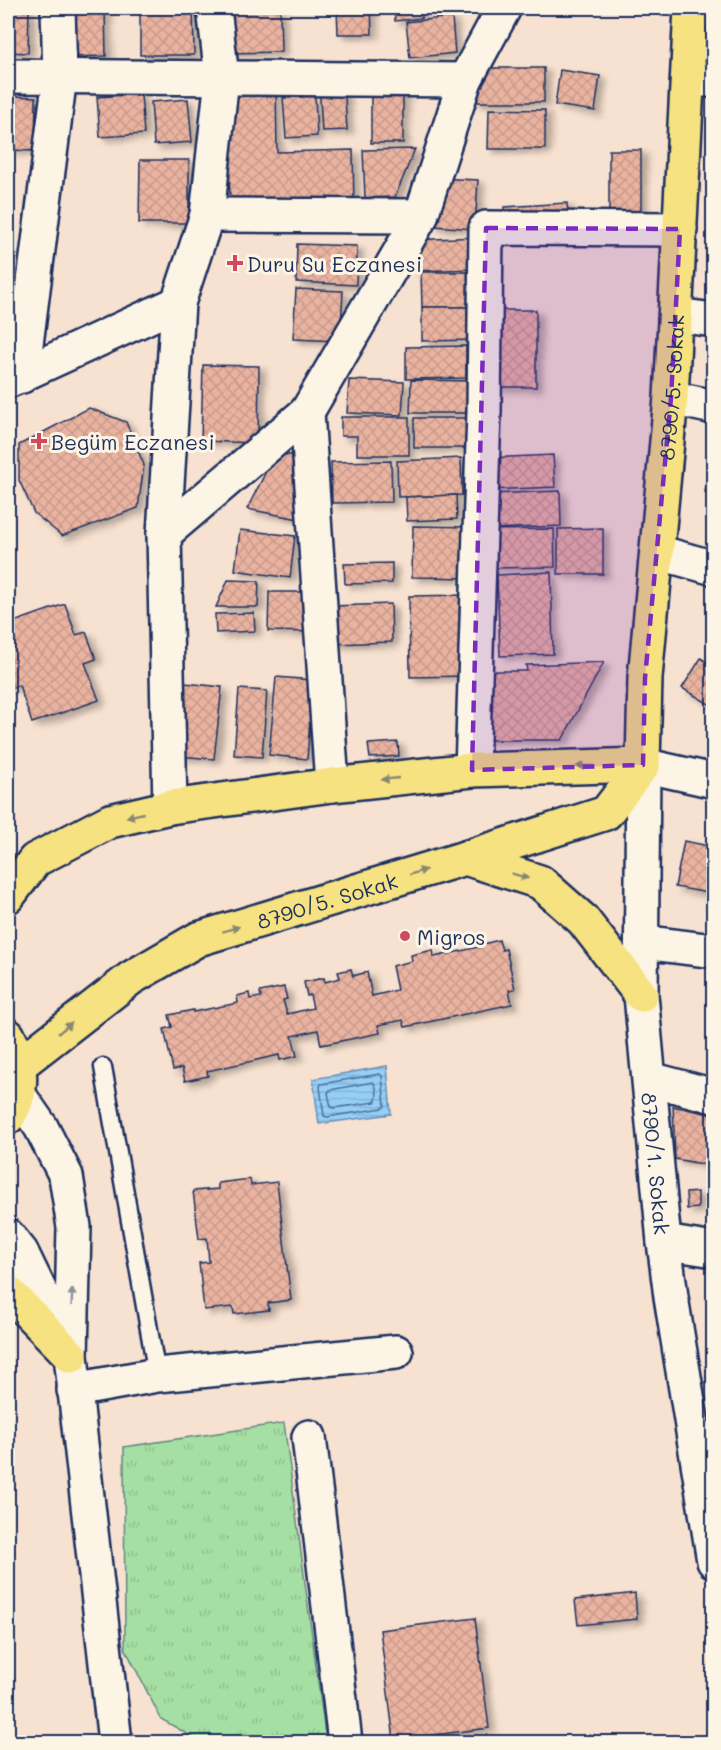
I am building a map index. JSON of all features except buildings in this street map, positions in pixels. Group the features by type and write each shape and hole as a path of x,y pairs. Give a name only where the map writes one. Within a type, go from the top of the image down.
{"main road":[{"name":"8790/5. Sokak","path":"13,1078 131,978 198,939 606,813 643,765 645,678 671,398 680,228 701,80 691,8"},
{"path":"8,896 35,861 110,821 170,807 332,785 472,771 557,766 643,765"},
{"path":"465,858 540,882 584,920 641,995"},
{"path":"8,1292 70,1356"}],"street":[{"path":"15,378 60,76 57,8"},
{"path":"170,807 164,534 178,303 207,215 222,78 214,8"},
{"path":"164,534 307,411 421,216 465,80 504,8"},
{"path":"8,76 465,80"},
{"path":"207,215 421,216"},
{"path":"472,771 484,412 486,228 680,228"},
{"path":"15,378 178,303"},
{"path":"676,315 714,320"},
{"path":"671,398 714,407"},
{"path":"307,411 332,785"},
{"path":"657,552 714,568"},
{"path":"643,765 714,781"},
{"name":"8790/1. Sokak","path":"643,765 641,995 671,1298 714,1561"},
{"path":"642,942 714,951"},
{"path":"13,1078 66,1176 74,1227 70,1356 115,1743"},
{"path":"650,1079 714,1096"},
{"path":"8,1236 21,1252 70,1356"},
{"path":"664,1242 714,1250"},
{"path":"74,1390 157,1375 396,1352"},
{"path":"309,1437 345,1743"}],"lane":[{"path":"103,1067 157,1375"}],"highlighted area":[{"path":"486,228 680,229 671,398 645,678 643,765 472,770"}],"green space":[{"path":"284,1423 326,1742 201,1742 161,1719 125,1648 124,1447"}],"water":[{"path":"387,1066 391,1114 319,1124 313,1079"}],"place":[{"name":"Duru Su Eczanesi","path":"235,263"},
{"name":"Begüm Eczanesi","path":"39,441"},
{"name":"Migros","path":"405,936"}]}
